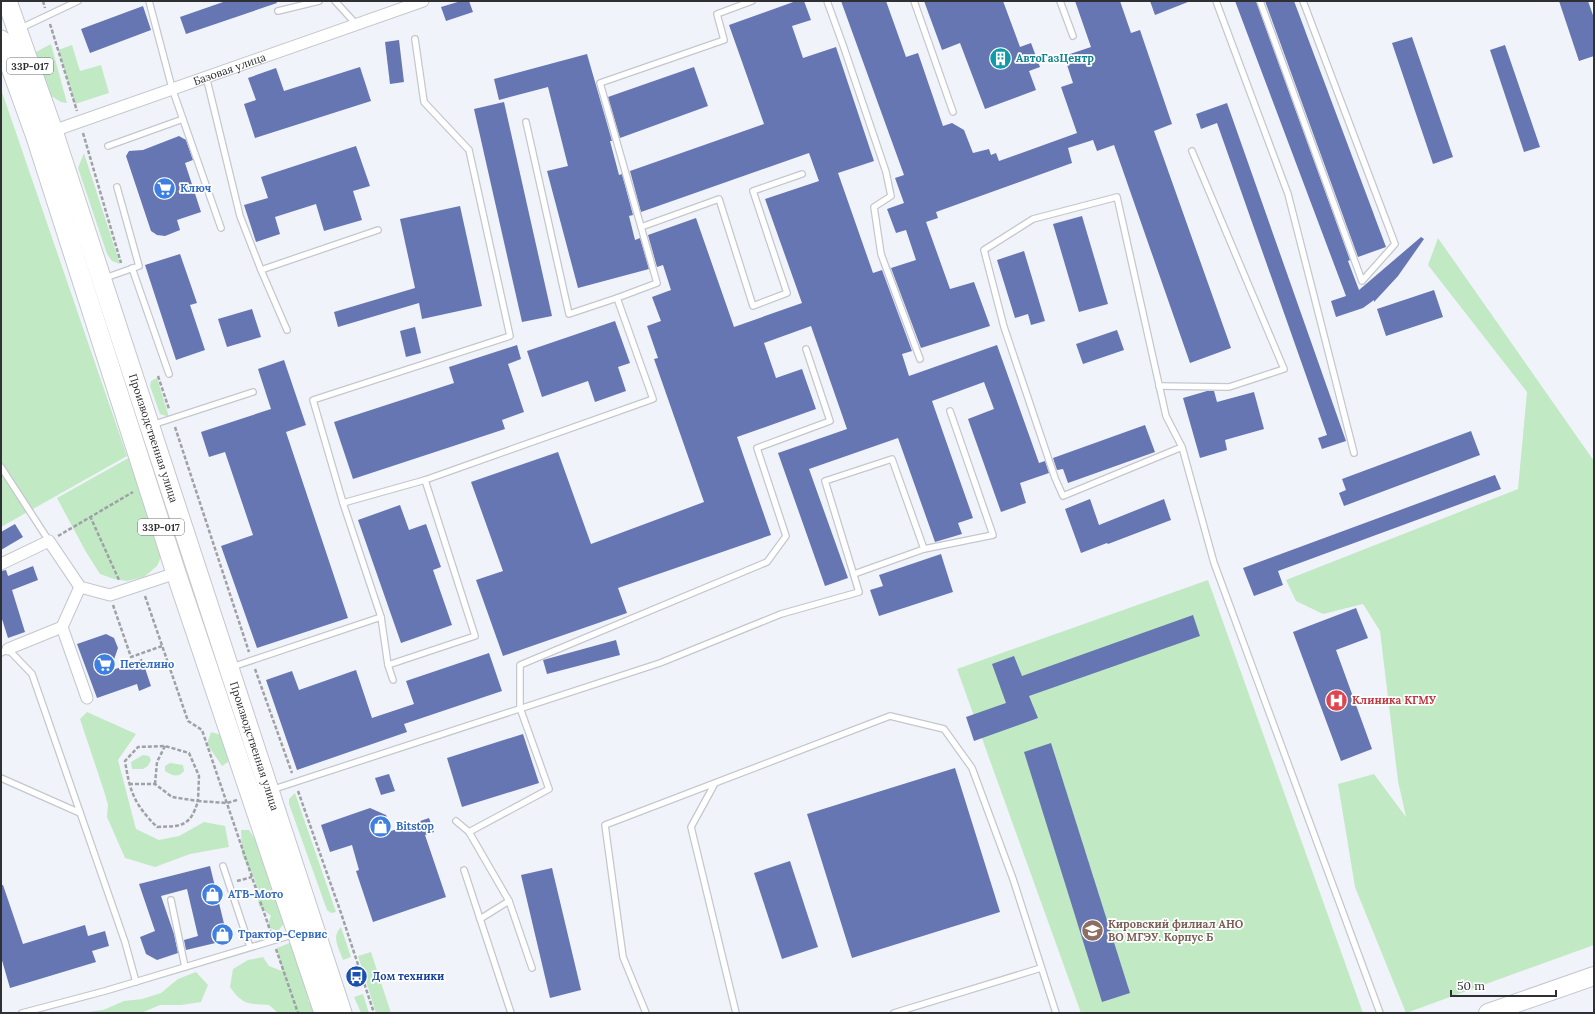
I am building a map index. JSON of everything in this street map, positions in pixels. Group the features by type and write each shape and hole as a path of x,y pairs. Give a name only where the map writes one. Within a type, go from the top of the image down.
{"highway":[{"name":"Производственная улица","path":"7,1 17,30 44,134 176,573 342,1013"},
{"name":"Производственная улица","path":"1,40 44,134 101,280 228,668 259,793 297,933 324,1013"}],"main road":[{"path":"1488,1013 1594,976"}],"street":[{"name":"Базовая улица","path":"44,134 79,120 423,1"},
{"path":"1,564 48,542 80,587 110,595 176,573"},
{"path":"4,651 62,627 80,587"},
{"path":"62,627 87,698"}],"lane":[{"path":"17,30 78,1"},
{"path":"149,1 172,88 221,228"},
{"path":"278,11 319,1"},
{"path":"335,1 356,24"},
{"path":"526,122 569,314 657,284 600,83 724,40 717,14 752,1"},
{"path":"827,1 886,172 891,196 874,207 881,254 920,359"},
{"path":"914,1 953,112"},
{"path":"1060,1 1073,36"},
{"path":"1216,1 1288,194 1354,453"},
{"path":"1260,1 1362,281 1395,244 1303,1"},
{"path":"393,680 388,665 381,617 344,503 313,400 510,336 469,150 424,102 415,39"},
{"path":"206,76 240,216 287,330"},
{"path":"108,146 183,119"},
{"path":"1159,386 1229,387 1284,370 1192,151"},
{"path":"641,227 719,199 753,306 786,293 753,191 802,174"},
{"path":"101,280 139,266 116,187"},
{"path":"1182,447 1063,496 1055,478 1004,327 984,250 1033,219 1117,197 1166,416 1182,447 1214,563 1380,1013"},
{"path":"261,270 378,230"},
{"path":"132,268 169,374"},
{"path":"344,503 425,480 652,399 617,298"},
{"path":"469,832 549,789 520,708 520,664 767,562 786,536 757,448 830,421 806,349"},
{"path":"148,426 253,392"},
{"path":"854,574 924,549 993,535 950,411"},
{"path":"259,793 295,783 660,663 781,614 859,592 825,481 892,459 924,549"},
{"path":"1,467 48,542"},
{"path":"388,665 475,636 425,480"},
{"path":"228,668 381,617"},
{"path":"4,651 32,674 124,942 136,982"},
{"path":"646,1013 623,958 606,825 714,785 890,716 944,729 972,768 996,830 1056,1013"},
{"path":"1,778 80,813"},
{"path":"714,785 691,827 736,1013"},
{"path":"456,821 469,832 509,901 532,968"},
{"path":"223,866 250,947"},
{"path":"464,870 511,1013"},
{"path":"171,900 185,967"},
{"path":"480,919 509,901"},
{"path":"22,1013 136,982 297,933"},
{"path":"894,1013 1041,968"}],"path":[{"path":"43,1 124,271"},
{"path":"158,374 252,660 341,913 374,1013"},
{"path":"48,542 90,516 148,484"},
{"path":"90,516 123,590"},
{"path":"141,584 188,721 202,730 298,1013"},
{"path":"110,595 131,657 162,646"},
{"path":"155,784 157,762 165,746"},
{"path":"165,746 189,753 199,776 198,801 193,816 180,826 157,827 140,810 129,784 125,761 138,747 165,746"},
{"path":"129,784 155,784 172,797 198,801 227,803 259,793"},
{"path":"240,880 252,877"}],"green space":[{"path":"51,44 67,103 61,102 48,94 36,52"},
{"path":"72,45 80,71 101,65 109,93 75,104 58,50"},
{"path":"1,89 127,456 1,527"},
{"path":"84,153 120,264 112,261 107,254 78,168"},
{"path":"1438,238 1594,461 1594,945 1406,1013 1355,887 1338,784 1374,774 1406,817 1398,781 1380,631 1363,604 1323,614 1296,601 1286,580 1518,489 1527,392 1428,265"},
{"path":"157,378 169,417 160,414 150,386 151,381"},
{"path":"132,456 163,553 157,566 144,577 127,581 114,579 100,574 86,552 57,498"},
{"path":"1208,580 1363,1013 1081,1013 957,669"},
{"path":"87,712 136,734 118,760 136,829 159,840 179,836 204,822 225,826 229,847 190,854 155,867 125,858 107,817 108,805 80,719"},
{"path":"211,732 221,735 227,747 228,762 222,766 207,744"},
{"path":"143,755 149,756 151,760 148,766 143,769 132,769 131,762"},
{"path":"170,763 183,765 184,771 180,775 168,773 165,771 165,766"},
{"path":"295,793 336,912 331,913 327,910 289,804 289,799"},
{"path":"241,830 249,830 261,848 286,921 278,931 267,927 271,916 259,906 255,880 242,855"},
{"path":"341,927 351,957 343,960 336,939 338,931"},
{"path":"292,942 311,985 308,1001 319,1013 278,1013 269,1005 251,1004 242,1000 234,993 230,987 233,969 248,960 263,957 269,966 282,971 277,948"},
{"path":"371,952 391,1013 376,1013 358,956"},
{"path":"196,972 208,985 201,1002 181,1005 160,1005 141,1013 81,1013 103,1010 124,1001 142,999 161,993 178,979"},
{"path":"363,994 369,1013 361,1013 354,997"}],"building":[{"path":"226,1 276,1 277,3 186,34 180,17"},
{"path":"461,1 469,1 473,12 446,21 441,7"},
{"path":"796,1 804,1 811,20 792,26 803,58 836,47 874,161 838,173 873,273 882,270 912,351 902,354 909,376 997,345 1039,463 1045,461 1049,473 1020,483 1026,503 1001,512 968,419 994,409 984,382 932,401 973,518 958,523 962,534 935,542 898,438 809,469 848,578 825,586 778,453 847,429 811,326 764,343 776,378 802,369 816,409 737,437 771,535 618,588 627,613 503,656 476,580 503,571 471,482 558,452 591,544 704,502 654,359 658,358 647,326 661,321 652,297 671,290 663,265 657,267 648,235 696,218 734,327 802,303 765,199 819,181 809,153 641,212 630,171 764,124 729,25"},
{"path":"841,1 886,1 906,57 918,53 943,126 952,123 964,130 973,153 989,149 991,155 996,153 999,161 1077,133 1061,87 1073,83 1064,56 1091,47 1075,1 1120,1 1131,33 1140,30 1172,124 1154,131 1231,348 1190,363 1114,145 1097,151 1093,140 1068,148 1072,163 936,212 938,218 926,222 950,289 974,282 990,326 921,348 891,268 916,260 906,230 896,233 887,209 904,203 895,178 904,175"},
{"name":"АвтоГазЦентр","path":"924,1 1003,1 1020,47 1031,43 1040,67 1029,71 1036,90 985,109 960,43 942,50"},
{"path":"1150,1 1188,1 1188,2 1155,15"},
{"path":"1235,1 1256,1 1350,260 1348,261 1359,290 1421,237 1424,239 1398,276 1374,302 1374,300 1363,308 1336,317 1331,301 1346,296"},
{"path":"1265,1 1294,1 1386,247 1358,257"},
{"path":"1559,1 1588,1 1594,18 1594,56 1579,61"},
{"path":"143,6 151,30 90,53 81,29"},
{"path":"1412,37 1453,157 1433,164 1392,43"},
{"path":"399,40 404,82 390,84 385,42"},
{"path":"1505,45 1540,147 1524,152 1490,50"},
{"path":"587,54 612,141 610,141 619,175 622,174 633,215 629,216 635,240 640,238 649,269 578,288 547,171 568,166 548,87 499,100 494,79"},
{"path":"360,67 371,101 255,138 244,104 256,100 248,78 276,68 284,91"},
{"path":"694,67 708,106 620,138 608,97"},
{"path":"504,102 552,316 522,322 474,109"},
{"path":"1227,103 1346,441 1322,449 1318,438 1327,435 1217,123 1201,129 1196,114"},
{"name":"Ключ","path":"179,136 186,140 193,160 185,163 201,212 177,220 180,230 165,236 157,235 151,231 126,156 129,151 143,150"},
{"path":"356,146 370,186 353,191 362,220 324,231 316,204 275,217 280,234 256,242 244,205 268,198 261,177"},
{"path":"460,206 482,306 422,319 419,303 338,327 334,312 415,288 400,219"},
{"path":"1082,216 1108,304 1079,312 1053,224"},
{"path":"1024,251 1045,321 1031,325 1028,314 1015,318 997,260"},
{"path":"180,254 197,303 190,305 205,350 176,360 145,265"},
{"path":"1434,290 1443,317 1386,336 1377,309"},
{"path":"252,309 261,337 227,347 218,319"},
{"path":"615,321 630,363 618,367 626,391 595,402 588,381 542,397 527,351"},
{"path":"415,327 421,353 406,357 400,331"},
{"path":"1117,330 1124,350 1083,364 1076,344"},
{"path":"517,345 521,359 508,364 524,412 502,420 505,429 353,479 334,422 454,383 449,367"},
{"path":"284,360 306,425 286,432 348,618 257,648 221,546 253,535 225,452 209,457 201,432 271,409 258,369"},
{"path":"1207,391 1214,391 1217,402 1254,392 1264,429 1225,440 1227,450 1200,458 1183,398"},
{"path":"1145,425 1155,452 1068,483 1063,469 1057,470 1053,458"},
{"path":"1471,431 1480,455 1344,506 1339,493 1346,490 1342,479"},
{"path":"1495,475 1501,489 1278,571 1283,585 1254,596 1243,568"},
{"path":"1090,499 1099,525 1164,499 1171,520 1081,553 1065,509"},
{"path":"400,505 409,530 426,524 441,567 433,570 452,625 401,643 358,520"},
{"path":"15,524 23,537 1,550 1,532"},
{"path":"941,554 953,592 879,616 870,590 883,586 879,575"},
{"path":"33,566 38,580 12,590 25,632 8,638 1,616 1,571 6,570 8,576"},
{"name":"Клиника КГМУ","path":"1356,608 1368,638 1336,650 1372,749 1341,761 1293,632"},
{"path":"1193,615 1200,636 1029,696 1038,718 974,741 966,717 1006,703 992,664 1014,656 1022,676"},
{"name":"Петелино","path":"106,634 114,638 118,648 110,671 142,659 151,686 139,691 137,684 97,698 77,644"},
{"path":"616,640 620,655 547,674 543,660"},
{"path":"489,653 502,691 404,724 407,732 297,770 266,680 292,671 299,690 356,670 372,718 414,704 406,681"},
{"path":"523,734 539,783 462,807 447,758"},
{"path":"1051,743 1130,993 1102,1002 1024,752"},
{"path":"955,768 1000,912 852,958 807,814"},
{"path":"389,774 395,791 381,795 375,778"},
{"path":"370,808 386,815 391,831 429,818 434,832 425,835 446,897 373,922 356,871 359,870 352,845 330,852 321,825"},
{"path":"790,861 818,947 782,959 754,873"},
{"path":"210,866 228,940 186,950 184,940 198,936 187,889 161,896 174,934 178,953 157,960 146,954 140,937 155,931 139,884"},
{"path":"552,868 581,990 550,998 521,875"},
{"path":"1,885 3,885 23,944 85,925 88,936 105,931 109,946 92,951 96,962 10,988 1,957"}],"place":[{"name":"АвтоГазЦентр","path":"1001,58"},
{"name":"Ключ","path":"165,188"},
{"name":"Петелино","path":"105,664"},
{"name":"Клиника КГМУ","path":"1336,700"},
{"name":"Bitstop","path":"380,826"},
{"name":"АТВ-Мото","path":"212,894"},
{"name":"Кировский филиал АНО ВО МГЭУ. Корпус Б","path":"1093,930"},
{"name":"Трактор-Сервис","path":"223,934"},
{"name":"Дом техники","path":"357,976"}]}
